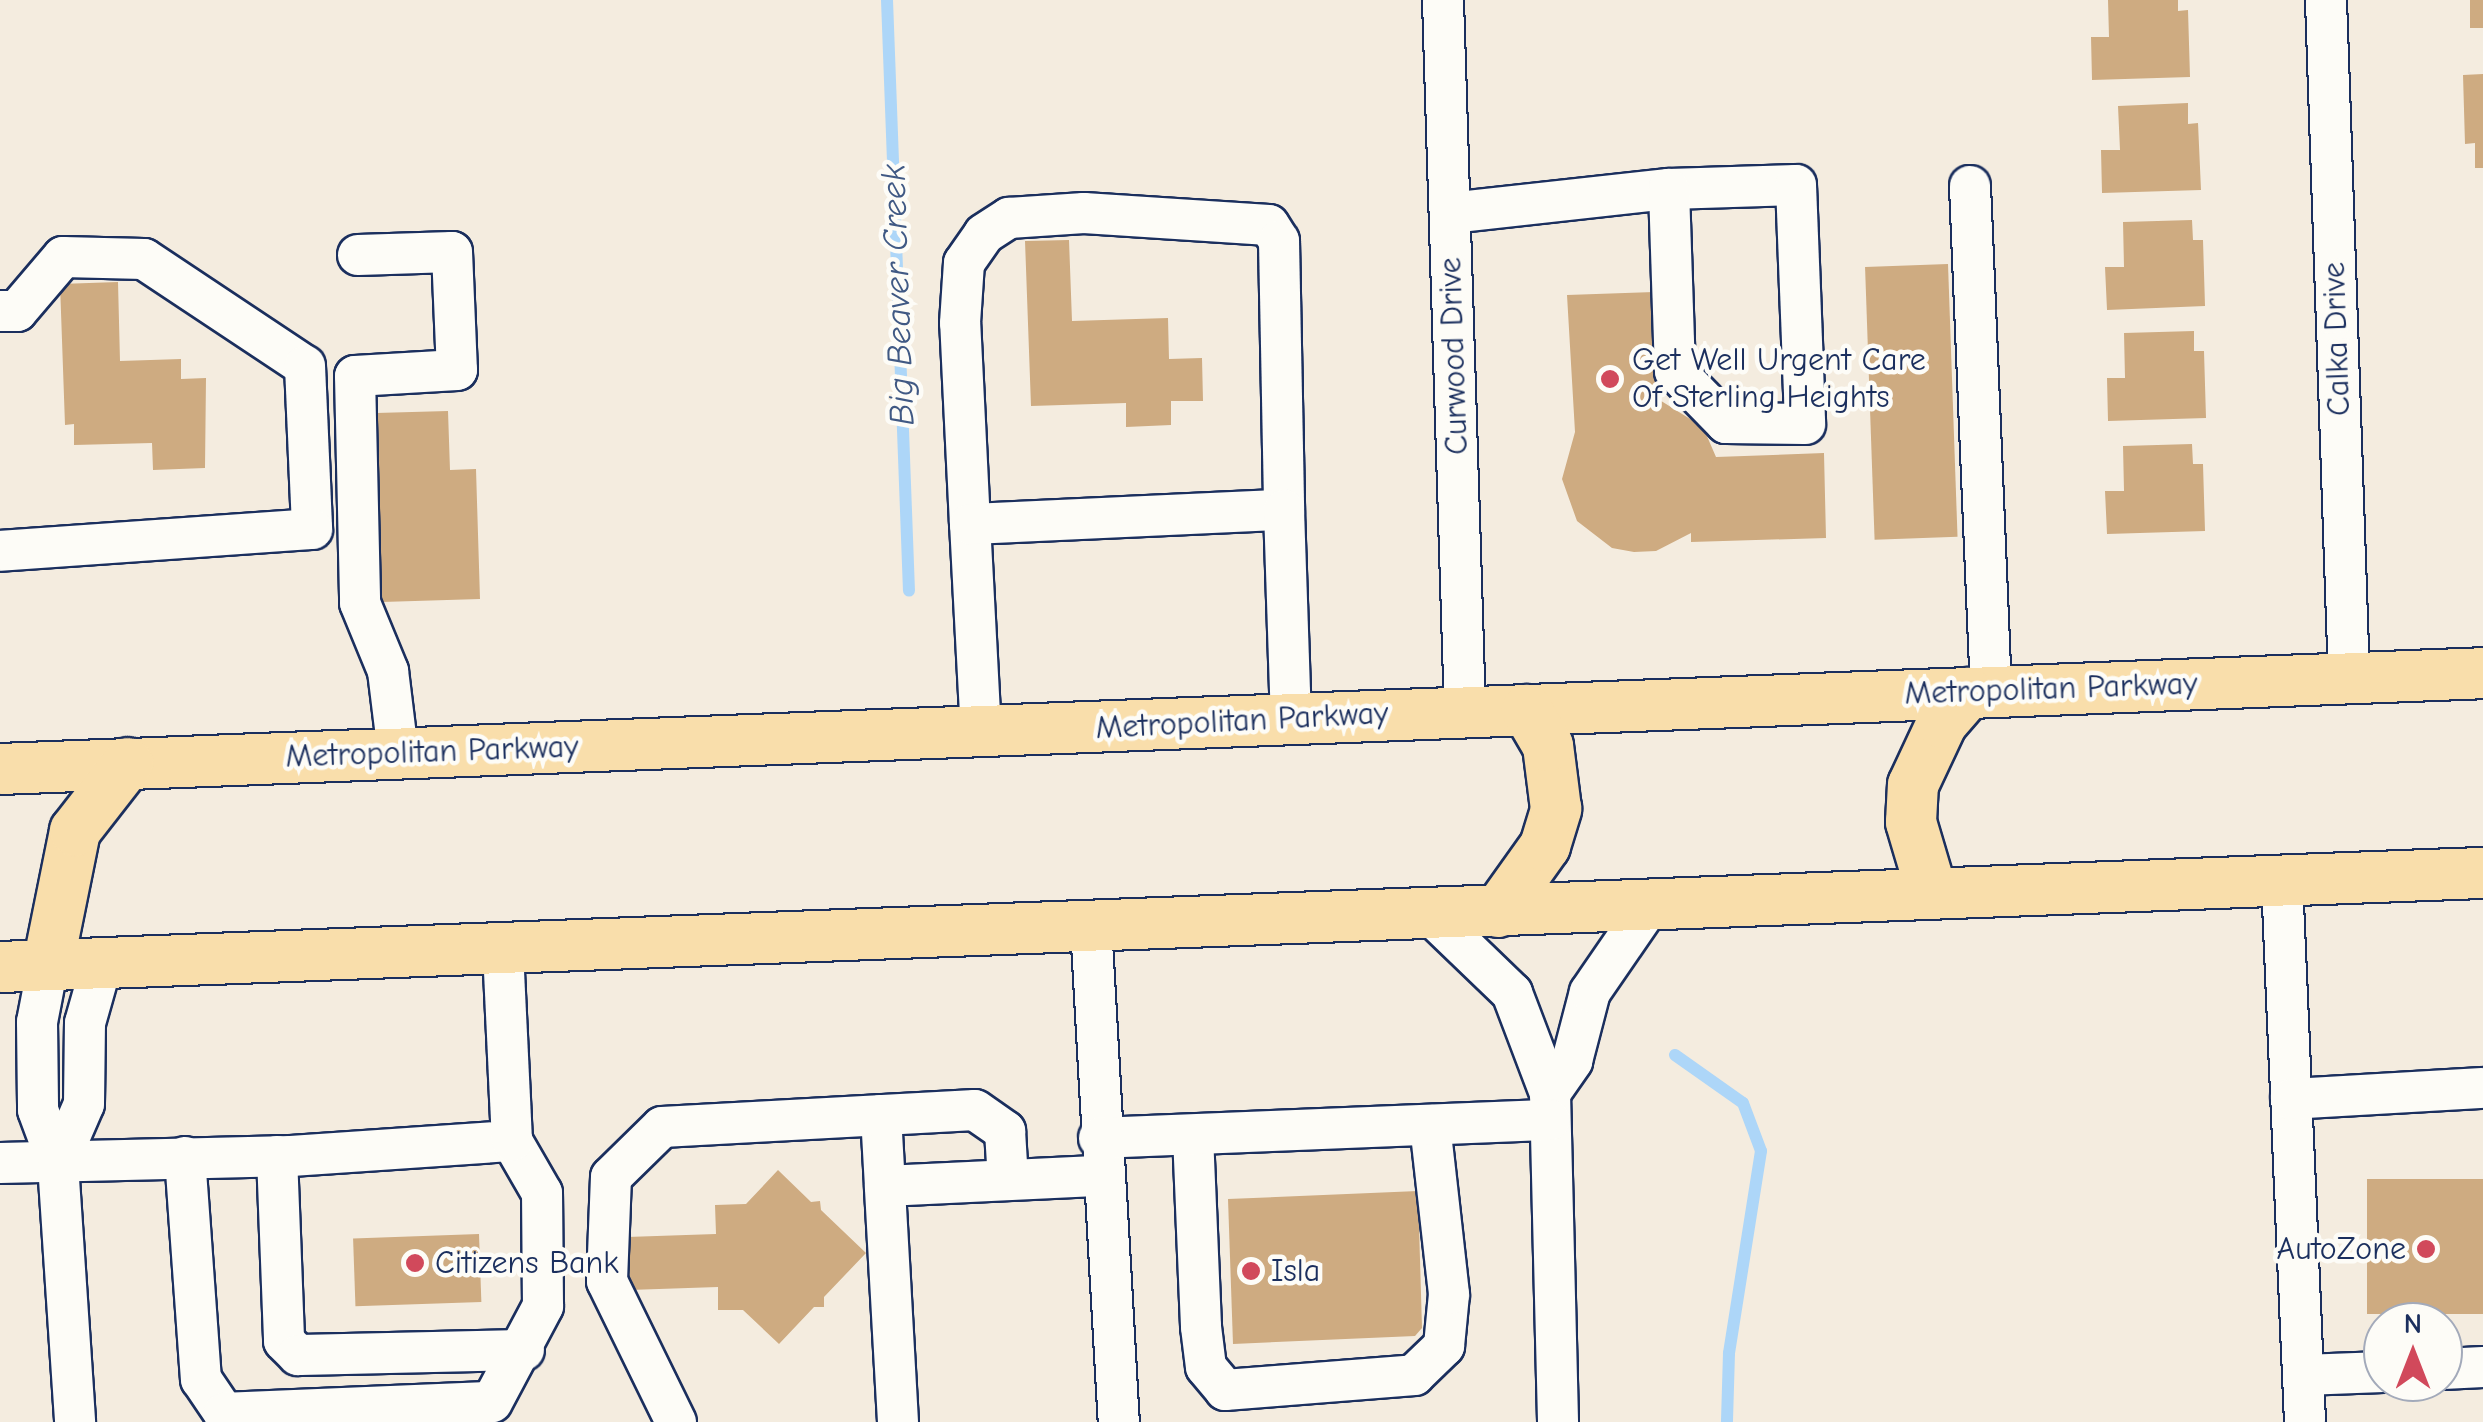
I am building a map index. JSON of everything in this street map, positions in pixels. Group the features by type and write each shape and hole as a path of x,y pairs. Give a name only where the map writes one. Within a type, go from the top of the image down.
{"main road":[{"name":"Metropolitan Parkway","path":"0,769 2483,673"},
{"path":"1932,893 1911,822 1913,785 1942,723 1980,692"},
{"path":"1498,912 1544,846 1556,809 1548,746 1527,710"},
{"path":"128,764 74,832 24,966 2483,873"}],"street":[{"name":"Curwood Drive","path":"1443,0 1465,712"},
{"name":"Calka Drive","path":"2326,0 2349,678"},
{"path":"1450,213 1669,189 1796,185 1805,424 1726,422 1675,371 1669,189"},
{"path":"1970,186 1980,692"},
{"path":"981,733 960,323 964,263 984,234 1009,218 1084,213 1269,224 1279,241 1291,718"},
{"path":"358,255 452,252 457,370 355,376 360,603 388,671 398,753"},
{"path":"0,311 17,311 63,257 144,259 305,366 312,529 0,551"},
{"path":"970,524 1284,510"},
{"path":"2282,880 2306,1422"},
{"path":"1550,1107 1572,1061 1590,992 1649,906"},
{"path":"1430,914 1491,966 1512,993 1550,1107 1558,1422"},
{"path":"1092,925 1100,1157 1118,1422"},
{"path":"185,1157 201,1379 224,1413 492,1402 524,1350 543,1306 542,1193 512,1141 503,948"},
{"path":"58,1164 84,1104 85,1023 102,964"},
{"path":"24,966 37,1022 38,1110 58,1164 74,1422"},
{"path":"2291,1100 2483,1088"},
{"path":"885,1186 1008,1180 1194,1135 1430,1125 1550,1107"},
{"path":"676,1422 607,1281 610,1177 662,1127 975,1110 1005,1131 1008,1180"},
{"path":"881,1115 898,1422"},
{"path":"1194,1135 1200,1327 1206,1367 1225,1390 1414,1375 1444,1346 1449,1294 1430,1125"},
{"path":"0,1163 277,1156 512,1141"},
{"path":"277,1156 284,1341 298,1355 524,1350"},
{"path":"2304,1375 2363,1373"}],"building":[{"path":"2108,0 2178,0 2178,11 2188,10 2190,77 2092,80 2091,37 2109,37"},
{"path":"2470,0 2483,0 2483,28 2470,28"},
{"path":"2483,74 2483,168 2475,168 2475,143 2465,144 2463,75"},
{"path":"2188,103 2188,124 2198,123 2201,190 2102,193 2101,150 2120,150 2118,106"},
{"path":"2192,220 2193,240 2203,240 2205,306 2107,310 2105,267 2124,267 2123,222"},
{"path":"1069,240 1072,321 1168,318 1169,359 1202,358 1203,401 1171,401 1171,425 1126,427 1126,403 1031,406 1025,241"},
{"path":"1948,264 1958,537 1875,540 1865,267"},
{"path":"118,282 120,361 181,359 181,379 206,378 205,468 153,470 152,443 74,445 74,424 65,425 60,284"},
{"path":"1654,292 1658,399 1703,427 1716,457 1824,453 1826,538 1691,542 1691,533 1656,551 1634,552 1612,548 1577,521 1562,479 1575,432 1567,295"},
{"path":"2194,331 2194,351 2204,351 2206,418 2108,421 2107,378 2125,378 2124,333"},
{"path":"448,411 450,470 476,469 480,599 382,602 376,413"},
{"path":"2192,444 2193,464 2203,464 2205,531 2107,534 2105,491 2124,491 2123,446"},
{"path":"778,1170 811,1202 820,1201 821,1210 866,1253 824,1297 824,1307 814,1307 779,1344 743,1310 718,1310 718,1287 629,1290 627,1237 716,1234 715,1205 746,1204"},
{"name":"AutoZone","path":"2367,1179 2483,1179 2483,1314 2463,1314 2463,1302 2367,1302"},
{"path":"1418,1191 1422,1328 1415,1336 1233,1344 1228,1199"},
{"path":"479,1234 481,1302 355,1306 353,1238"}],"waterway":[{"name":"Big Beaver Creek","path":"887,0 909,591"},
{"name":"Big Beaver Creek","path":"1675,1055 1743,1103 1761,1151 1729,1353 1727,1422"}],"place":[{"name":"Get Well Urgent Care Of Sterling Heights","path":"1610,379"},
{"name":"AutoZone","path":"2426,1249"},
{"name":"Citizens Bank","path":"415,1263"},
{"name":"Isla","path":"1251,1271"}]}
